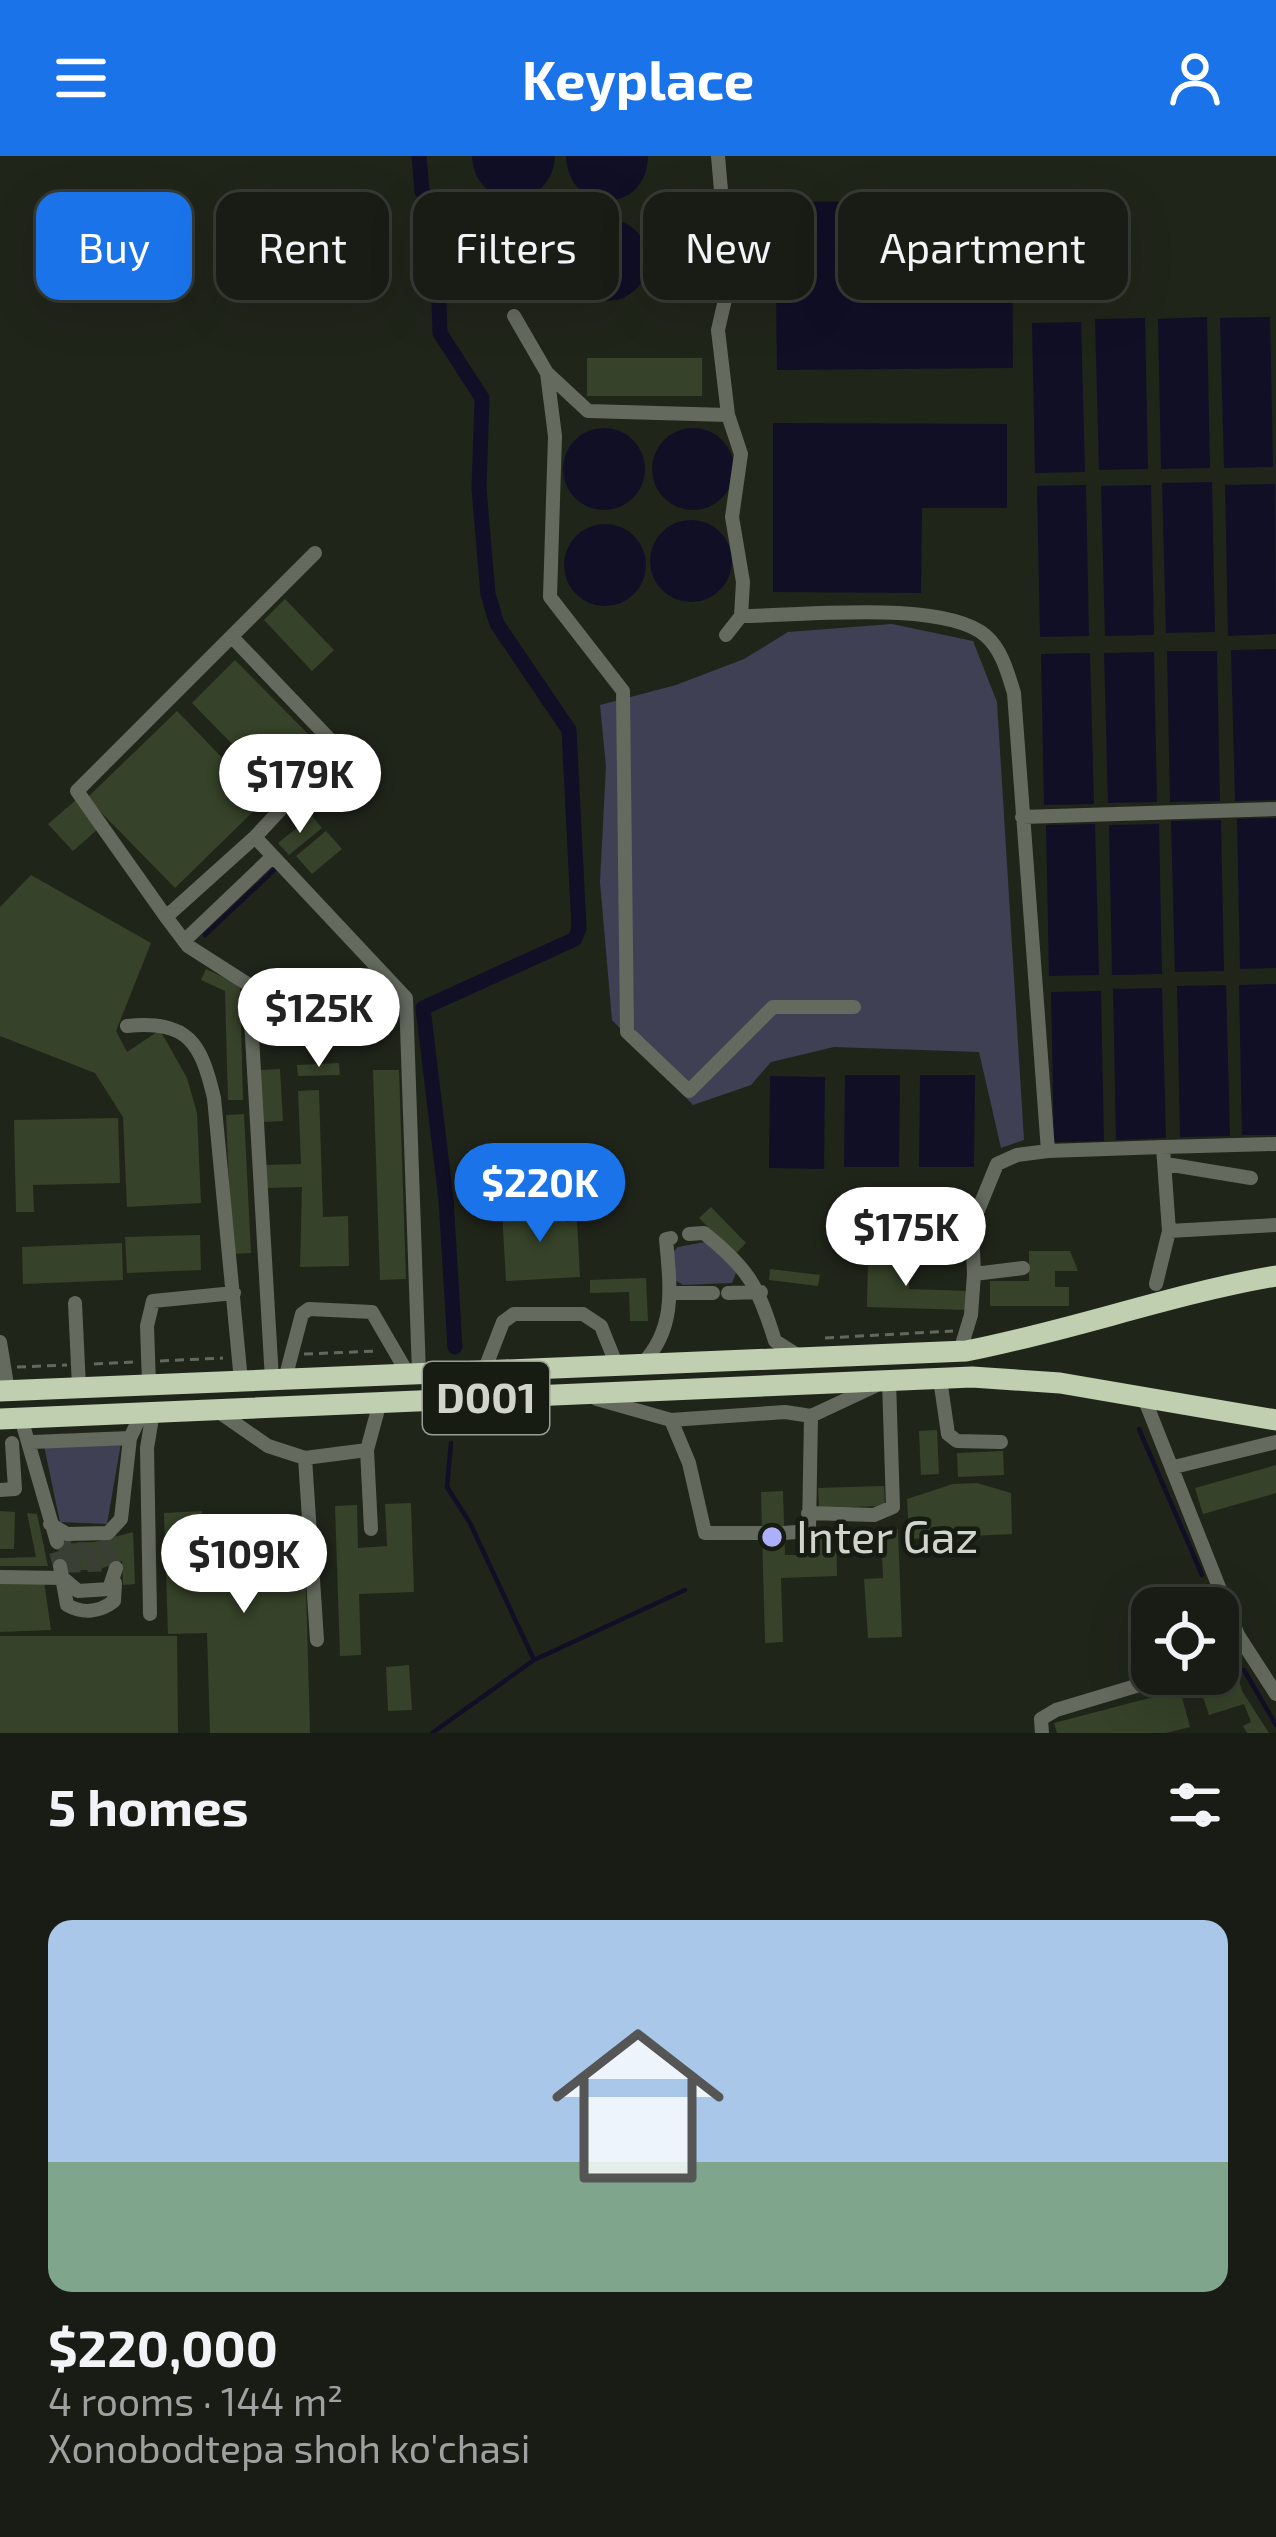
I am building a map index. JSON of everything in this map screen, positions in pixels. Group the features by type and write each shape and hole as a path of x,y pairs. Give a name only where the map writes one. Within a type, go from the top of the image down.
{"highway":[{"name":"D001","path":"4,1391 963,1351 1065,1332 1215,1288 1276,1276"},
{"path":"725,1361 726,1388"},
{"path":"353,1377 372,1390 369,1403"},
{"name":"D001","path":"13,1418 972,1377 1060,1383 1276,1420"}],"lane":[{"path":"718,156 729,282 718,330 728,415 741,454 732,517 741,543 740,616 726,634"},
{"path":"514,316 547,374 588,411 728,415"},
{"path":"547,374 555,436 550,597 623,691 627,1031 689,1091 773,1007 854,1007"},
{"path":"278,1380 249,985 184,941 77,791 315,553"},
{"path":"740,616 940,617 988,637 1014,693 1048,1151"},
{"path":"166,917 255,837 338,748 233,638"},
{"path":"1022,817 1276,809"},
{"path":"255,837 406,998 413,1374"},
{"path":"184,941 271,858"},
{"path":"128,1027 171,1027 188,1036 205,1058 214,1098 223,1232 234,1293 241,1381"},
{"path":"963,1351 974,1274 972,1225 997,1164 1017,1155 1048,1151 1276,1144"},
{"path":"1156,1284 1169,1231 1163,1147"},
{"path":"1166,1164 1251,1178"},
{"path":"1169,1231 1276,1225"},
{"path":"689,1234 704,1232 744,1265 760,1292 775,1341 801,1358"},
{"path":"641,1365 665,1332 670,1293 665,1239 671,1238"},
{"path":"974,1274 1022,1268"},
{"path":"670,1293 760,1292"},
{"path":"148,1384 147,1326 153,1301 234,1293"},
{"path":"75,1303 80,1388"},
{"path":"278,1380 302,1314 309,1310 371,1312 413,1374"},
{"path":"484,1371 503,1322 514,1314 584,1314 601,1326 617,1366"},
{"path":"0,1342 4,1391"},
{"path":"940,1379 948,1434 957,1441 1000,1442"},
{"path":"581,1394 671,1420 785,1412 811,1415 888,1381 892,1507 874,1515 808,1514"},
{"path":"1144,1398 1220,1587"},
{"path":"369,1403 371,1529"},
{"path":"214,1409 268,1446 305,1458 367,1450"},
{"path":"54,1535 108,1533 120,1524 130,1438 148,1412"},
{"path":"148,1412 150,1614"},
{"path":"784,1533 808,1531 811,1415"},
{"path":"0,1573 51,1569 54,1535 32,1442 13,1418"},
{"path":"0,1490 15,1489 6,1444 13,1418"},
{"path":"671,1420 689,1463 705,1533 762,1533"},
{"path":"32,1442 130,1438"},
{"path":"1174,1467 1276,1442"},
{"path":"305,1458 317,1640"},
{"path":"0,1573 61,1572 67,1605 77,1611 104,1610 114,1601 116,1573"},
{"path":"1239,1636 1274,1688"},
{"path":"1042,1733 1041,1719 1056,1710 1131,1688"}],"shaded area":[{"path":"472,156 555,156 551,175 534,192 492,192 476,175"},
{"path":"566,156 648,156 644,176 622,198 619,192 584,192 570,175"},
{"path":"838,201 838,300 1013,300 1013,368 777,370 776,300 814,300 814,202"},
{"path":"619,221 643,241 643,279 619,299"},
{"path":"1207,317 1210,468 1161,469 1158,319"},
{"path":"1270,317 1273,467 1224,468 1220,318"},
{"path":"1145,318 1148,469 1099,470 1095,319"},
{"path":"1081,322 1085,472 1035,473 1032,323"},
{"path":"773,423 1007,424 1007,508 922,508 921,593 773,592"},
{"path":"604,428 633,440 645,469 633,498 604,510 575,498 563,469 575,440"},
{"path":"693,428 722,440 734,469 722,498 693,510 664,498 652,469 664,440"},
{"path":"1212,482 1215,632 1166,633 1162,483"},
{"path":"1275,484 1276,634 1228,636 1225,485"},
{"path":"1086,485 1089,636 1040,637 1037,486"},
{"path":"1151,485 1154,635 1105,636 1101,486"},
{"path":"691,520 720,532 732,561 720,590 691,602 662,590 650,561 662,532"},
{"path":"605,524 634,536 646,565 634,594 605,606 576,594 564,565 576,536"},
{"path":"892,624 973,641 997,702 1024,1140 1001,1148 979,1052 834,1047 771,1062 751,1085 693,1105 612,1020 600,882 606,766 600,705 676,685 744,659 788,632"},
{"path":"1276,649 1276,800 1235,801 1231,650"},
{"path":"1167,651 1217,651 1220,801 1170,802"},
{"path":"1154,652 1157,802 1108,803 1104,653"},
{"path":"1090,653 1094,804 1044,805 1041,654"},
{"path":"1276,818 1276,968 1240,969 1237,819"},
{"path":"1221,820 1224,971 1175,972 1171,821"},
{"path":"1095,824 1099,975 1049,976 1046,825"},
{"path":"1159,824 1162,974 1112,975 1109,825"},
{"path":"1276,984 1276,1135 1242,1135 1239,985"},
{"path":"1226,985 1230,1136 1180,1137 1177,986"},
{"path":"1162,988 1166,1138 1116,1140 1113,989"},
{"path":"1101,991 1104,1141 1054,1142 1051,992"},
{"path":"845,1075 900,1075 899,1167 844,1167"},
{"path":"920,1075 975,1075 974,1167 919,1167"},
{"path":"770,1076 825,1077 824,1169 769,1168"},
{"path":"710,1241 737,1270 732,1283 683,1285 672,1278 671,1254 678,1247"},
{"path":"121,1443 107,1524 60,1522 44,1446"}],"building":[{"path":"587,358 702,358 702,396 587,396"},
{"path":"285,599 334,650 312,671 264,620"},
{"path":"235,660 321,747 277,790 192,703"},
{"path":"177,711 264,801 175,888 87,798"},
{"path":"76,800 100,827 73,851 48,824"},
{"path":"312,816 322,828 289,855 278,843"},
{"path":"326,831 342,849 312,874 296,856"},
{"path":"31,875 151,943 116,1031 127,1052 160,1030 187,1078 197,1113 201,1203 127,1207 123,1117 95,1073 0,1036 0,907"},
{"path":"206,969 240,985 243,1100 228,1100 225,991 201,980"},
{"path":"339,1063 340,1075 298,1076 297,1065"},
{"path":"280,1069 283,1121 263,1122 260,1070"},
{"path":"373,1070 399,1070 406,1279 380,1280"},
{"path":"319,1090 323,1217 348,1216 349,1266 300,1267 302,1187 265,1188 265,1165 301,1164 298,1091"},
{"path":"244,1114 251,1253 232,1254 226,1115"},
{"path":"118,1118 120,1183 33,1185 34,1212 16,1212 14,1120"},
{"path":"565,1207 566,1222 577,1221 580,1277 506,1281 502,1211"},
{"path":"711,1207 746,1243 735,1254 699,1218"},
{"path":"200,1235 201,1270 127,1273 125,1237"},
{"path":"122,1243 123,1280 23,1284 22,1247"},
{"path":"1029,1251 1070,1251 1078,1271 1055,1271 1055,1287 1069,1287 1069,1306 990,1306 990,1281 1029,1281"},
{"path":"868,1257 909,1258 909,1289 969,1291 968,1310 867,1307"},
{"path":"770,1269 820,1275 818,1286 769,1280"},
{"path":"646,1278 648,1321 630,1321 629,1292 590,1293 590,1280"},
{"path":"937,1430 939,1474 921,1475 919,1431"},
{"path":"1003,1451 1004,1475 958,1477 957,1453"},
{"path":"1276,1465 1276,1493 1203,1514 1195,1488"},
{"path":"977,1483 1011,1493 1012,1534 909,1539 907,1499 953,1484"},
{"path":"884,1486 885,1506 819,1508 818,1488"},
{"path":"783,1491 785,1555 820,1555 819,1529 836,1528 837,1576 781,1578 783,1642 765,1643 761,1492"},
{"path":"411,1503 414,1592 359,1594 361,1655 340,1656 335,1506 357,1505 358,1548 387,1546 385,1504"},
{"path":"0,1511 15,1512 14,1549 0,1549"},
{"path":"202,1511 202,1519 304,1516 310,1733 210,1733 207,1633 168,1634 164,1513"},
{"path":"27,1513 37,1514 48,1566 0,1566 0,1558 36,1557"},
{"path":"881,1529 898,1529 902,1637 868,1638 864,1579 883,1578"},
{"path":"133,1532 135,1584 123,1585 122,1561 97,1570 57,1570 61,1544 95,1542"},
{"path":"0,1580 44,1581 51,1630 0,1632"},
{"path":"0,1636 177,1636 178,1733 0,1733"},
{"path":"409,1665 412,1710 388,1711 386,1667"},
{"path":"1239,1680 1269,1733 1247,1733 1243,1726 1251,1722 1244,1704 1209,1715 1202,1695 1239,1695"},
{"path":"1161,1695 1181,1695 1190,1727 1166,1733 1057,1733 1054,1723"}],"waterway":[{"path":"419,156 422,191 436,208 440,333 482,398 479,489 488,594 497,624 569,730 579,928 575,939 423,1008 446,1199 455,1347"},
{"path":"205,935 274,870"},
{"path":"1139,1429 1202,1575"},
{"path":"451,1443 447,1487 470,1523 534,1660"},
{"path":"432,1733 534,1660 685,1590"},
{"path":"1244,1670 1276,1725"}],"tunnel":[{"path":"57,1542 88,1549 119,1541"},
{"path":"56,1552 60,1566 117,1564"},
{"path":"61,1554 118,1554"}],"place":[{"name":"Inter Gaz","path":"772,1537"}]}
